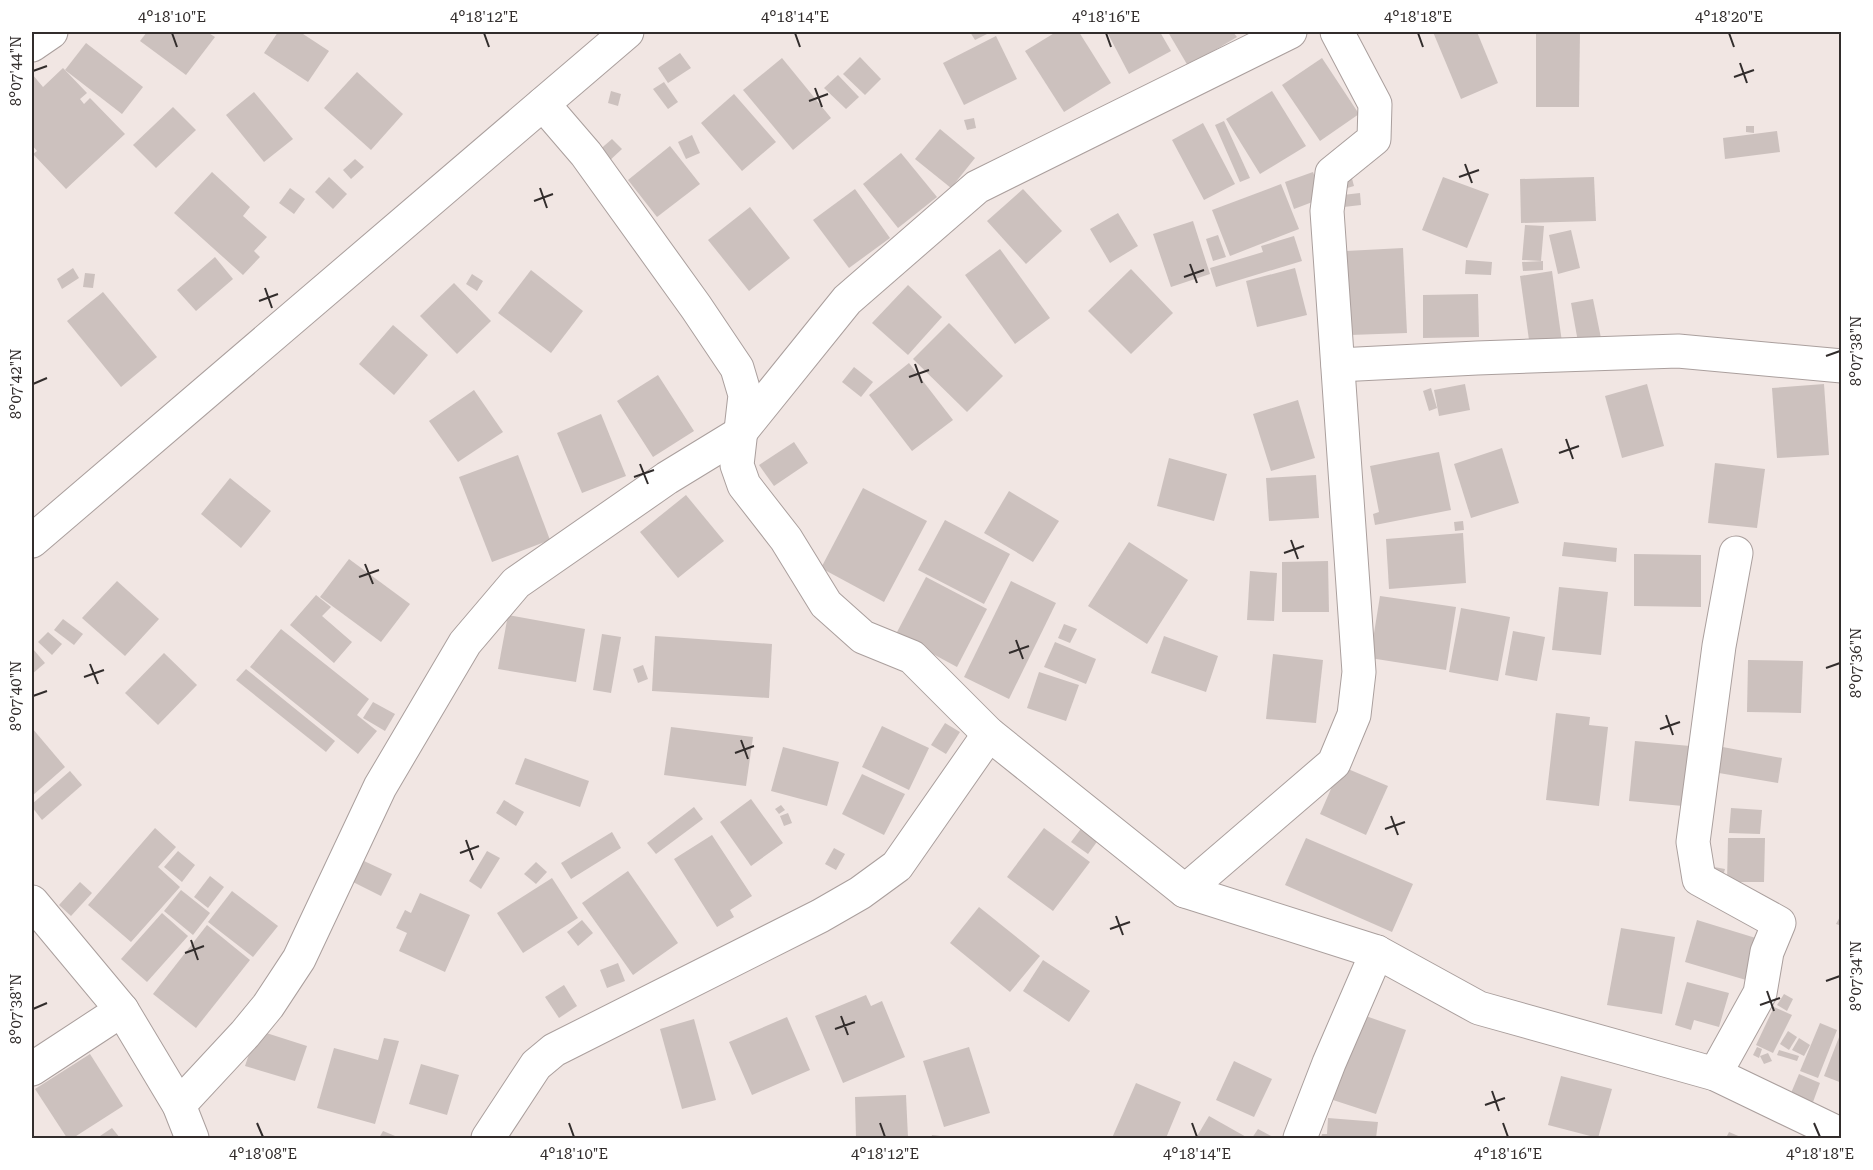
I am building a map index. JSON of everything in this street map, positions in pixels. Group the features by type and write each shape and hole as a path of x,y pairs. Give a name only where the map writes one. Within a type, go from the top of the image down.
{"street":[{"path":"32,45 51,32"},
{"path":"179,1105 268,1006 299,958 380,787 465,643 516,583 667,478 739,434 847,300 977,187 1290,32"},
{"path":"1185,891 1334,763 1354,715 1359,672 1327,211 1332,173 1374,138 1375,104 1337,32"},
{"path":"32,541 543,104 617,35"},
{"path":"543,104 586,154 737,368 744,395 737,465 744,484 786,539 826,604 863,637 912,657 990,734 1185,891 1377,952 1479,1008 1715,1074 1842,1135"},
{"path":"1338,365 1678,351 1842,366"},
{"path":"1715,1074 1760,993 1767,952 1779,923 1699,879 1693,842 1719,646 1736,553"},
{"path":"488,1138 536,1065 554,1050 820,916 860,893 897,866 990,734"},
{"path":"32,902 122,1010 179,1105 192,1138"},
{"path":"1300,1138 1329,1063 1377,952"},
{"path":"32,1069 122,1010"}],"building":[{"path":"147,32 207,32 215,37 186,75 140,41"},
{"path":"278,32 300,32 329,51 308,82 264,53"},
{"path":"970,32 991,32 975,40"},
{"path":"1056,32 1079,32 1111,83 1064,112 1025,51"},
{"path":"1107,32 1160,32 1171,51 1129,74"},
{"path":"1168,32 1233,32 1237,37 1188,66"},
{"path":"1433,32 1477,32 1498,83 1461,99"},
{"path":"1536,32 1580,32 1579,107 1536,107"},
{"path":"996,36 1017,79 964,105 943,63"},
{"path":"86,43 143,87 122,114 65,70"},
{"path":"680,53 691,68 668,83 658,68"},
{"path":"860,57 881,79 865,95 843,74"},
{"path":"782,58 831,118 793,150 743,90"},
{"path":"1322,58 1359,114 1320,141 1282,85"},
{"path":"63,68 87,93 80,99 84,104 90,98 125,134 66,189 33,154 37,151 32,145 32,74 43,87"},
{"path":"357,72 403,114 371,150 324,108"},
{"path":"838,75 859,97 846,109 824,88"},
{"path":"664,82 678,102 668,109 653,89"},
{"path":"611,91 621,94 618,106 608,103"},
{"path":"1272,91 1306,146 1260,174 1226,119"},
{"path":"254,92 293,139 264,162 226,115"},
{"path":"734,94 776,142 742,171 701,123"},
{"path":"173,107 196,130 156,168 133,145"},
{"path":"974,118 976,128 967,130 964,120"},
{"path":"1224,121 1250,178 1240,182 1215,125"},
{"path":"1203,123 1235,184 1204,200 1172,140"},
{"path":"1746,126 1754,126 1754,133 1746,132"},
{"path":"940,129 975,158 951,188 915,159"},
{"path":"1777,131 1780,152 1725,159 1723,138"},
{"path":"692,135 700,153 686,159 678,142"},
{"path":"612,139 622,149 607,163 597,152"},
{"path":"670,146 700,184 657,217 628,180"},
{"path":"901,153 937,197 898,228 863,184"},
{"path":"355,159 364,167 351,179 343,170"},
{"path":"1350,171 1354,186 1337,191"},
{"path":"212,172 250,207 243,216 267,237 254,251 260,257 243,275 174,213"},
{"path":"1313,172 1323,198 1294,209 1285,182"},
{"path":"329,177 347,194 333,209 315,192"},
{"path":"1443,177 1489,194 1467,248 1422,230"},
{"path":"1594,177 1596,221 1521,223 1520,179"},
{"path":"1281,184 1299,229 1230,256 1212,210"},
{"path":"290,188 305,199 294,214 279,203"},
{"path":"855,189 890,238 849,268 813,220"},
{"path":"1023,189 1062,231 1026,264 987,221"},
{"path":"1360,193 1361,205 1335,208 1334,196"},
{"path":"750,207 790,258 749,291 708,240"},
{"path":"1118,213 1138,246 1110,263 1090,229"},
{"path":"1193,221 1210,274 1171,287 1153,234"},
{"path":"1525,225 1544,226 1541,261 1522,260"},
{"path":"1571,230 1580,268 1558,274 1549,235"},
{"path":"1218,235 1226,257 1213,261 1206,239"},
{"path":"1294,236 1302,261 1216,287 1210,268 1263,252 1261,246"},
{"path":"1403,248 1407,333 1350,335 1346,251"},
{"path":"1000,249 1050,318 1015,344 965,275"},
{"path":"215,257 233,279 196,311 177,290"},
{"path":"1466,260 1492,262 1491,275 1465,274"},
{"path":"1543,261 1543,270 1523,271 1522,262"},
{"path":"73,268 79,278 62,289 57,279"},
{"path":"1295,268 1307,315 1257,327 1246,281"},
{"path":"1131,269 1173,313 1131,354 1088,311"},
{"path":"531,270 583,311 551,353 498,313"},
{"path":"1552,271 1562,342 1530,347 1520,276"},
{"path":"85,273 95,274 93,288 83,287"},
{"path":"472,274 483,281 477,291 466,284"},
{"path":"454,283 491,321 457,354 420,316"},
{"path":"908,285 942,317 908,355 872,323"},
{"path":"103,292 157,357 121,387 67,321"},
{"path":"1478,294 1479,337 1423,338 1423,295"},
{"path":"1593,299 1601,338 1578,342 1571,303"},
{"path":"949,323 1003,376 967,412 913,359"},
{"path":"393,325 428,355 394,395 359,364"},
{"path":"909,363 953,420 912,451 869,395"},
{"path":"854,367 873,382 861,397 842,382"},
{"path":"658,375 694,431 653,457 617,401"},
{"path":"1465,384 1470,410 1439,416 1434,390"},
{"path":"1647,384 1664,446 1622,458 1605,396"},
{"path":"1824,384 1829,455 1777,458 1772,388"},
{"path":"1431,388 1437,408 1429,411 1423,391"},
{"path":"474,390 503,432 458,462 429,421"},
{"path":"1298,400 1315,458 1271,471 1253,414"},
{"path":"601,414 626,476 582,493 557,433"},
{"path":"794,442 808,463 774,486 759,465"},
{"path":"1502,448 1519,503 1471,518 1454,464"},
{"path":"1439,452 1451,510 1375,525 1373,514 1379,512 1370,466"},
{"path":"518,455 550,540 492,562 459,477"},
{"path":"1169,458 1227,474 1214,521 1157,506"},
{"path":"1715,463 1765,469 1757,528 1708,523"},
{"path":"1316,475 1319,518 1269,521 1266,478"},
{"path":"230,478 271,511 241,548 201,514"},
{"path":"863,488 927,521 884,602 821,568"},
{"path":"1009,491 1059,521 1033,562 984,533"},
{"path":"686,495 724,541 678,578 640,532"},
{"path":"945,520 1010,554 984,604 918,570"},
{"path":"1463,521 1464,530 1455,531 1454,522"},
{"path":"1463,533 1466,583 1389,589 1386,539"},
{"path":"1129,542 1188,580 1147,644 1088,606"},
{"path":"1564,542 1617,548 1616,562 1562,556"},
{"path":"1634,554 1701,555 1701,607 1634,606"},
{"path":"349,559 410,604 381,642 320,597"},
{"path":"1328,561 1329,612 1282,612 1282,562"},
{"path":"1250,571 1277,573 1274,621 1247,620"},
{"path":"926,577 987,609 957,667 896,634"},
{"path":"117,581 159,619 125,656 82,618"},
{"path":"1011,581 1056,603 1009,699 964,677"},
{"path":"1559,587 1608,592 1601,655 1552,650"},
{"path":"316,595 331,607 322,616 352,642 334,663 290,625"},
{"path":"1380,596 1456,607 1446,670 1370,658"},
{"path":"1461,608 1510,617 1498,681 1449,672"},
{"path":"508,615 585,629 576,682 498,669"},
{"path":"63,619 83,634 74,645 54,630"},
{"path":"1064,624 1077,629 1070,643 1058,638"},
{"path":"281,629 369,699 357,715 377,731 358,754 250,667"},
{"path":"1513,631 1545,637 1537,681 1505,675"},
{"path":"48,632 62,644 52,655 38,642"},
{"path":"602,634 621,637 611,693 593,690"},
{"path":"655,636 772,644 769,698 652,691"},
{"path":"1164,636 1218,656 1206,692 1151,673"},
{"path":"1055,642 1096,659 1086,684 1044,667"},
{"path":"32,650 45,663 32,674"},
{"path":"164,653 197,685 158,725 125,693"},
{"path":"1273,654 1323,660 1316,723 1266,719"},
{"path":"1748,660 1803,661 1801,713 1747,712"},
{"path":"643,665 648,679 638,683 633,669"},
{"path":"246,669 335,741 326,752 236,680"},
{"path":"1039,672 1079,685 1066,721 1027,708"},
{"path":"373,702 395,714 385,731 363,718"},
{"path":"1556,713 1590,717 1589,725 1608,727 1599,806 1546,800"},
{"path":"945,723 960,732 946,754 931,745"},
{"path":"882,726 929,748 909,790 862,767"},
{"path":"671,727 753,737 746,786 664,775"},
{"path":"32,728 65,767 32,796"},
{"path":"1635,741 1690,746 1683,806 1629,801"},
{"path":"1712,745 1782,758 1778,783 1707,771"},
{"path":"783,747 839,762 827,806 771,791"},
{"path":"525,758 589,781 580,807 515,784"},
{"path":"1341,766 1388,786 1366,835 1320,814"},
{"path":"70,771 82,785 42,820 32,804"},
{"path":"862,774 905,794 884,835 842,814"},
{"path":"751,799 783,843 751,866 720,822"},
{"path":"504,800 524,812 516,826 496,813"},
{"path":"781,805 785,810 779,814 775,809"},
{"path":"694,807 703,819 656,854 647,843"},
{"path":"1731,808 1762,810 1760,834 1729,833"},
{"path":"788,813 792,823 784,826 780,816"},
{"path":"1083,826 1099,839 1088,854 1071,842"},
{"path":"155,828 176,847 158,867 180,887 131,942 88,905"},
{"path":"1044,828 1090,862 1053,911 1007,877"},
{"path":"612,832 621,848 571,879 561,863"},
{"path":"712,835 752,896 730,910 734,917 717,927 674,859"},
{"path":"1306,838 1413,884 1392,932 1285,885"},
{"path":"1728,838 1765,838 1764,882 1727,882"},
{"path":"834,848 845,854 836,870 825,864"},
{"path":"178,851 195,865 182,882 164,867"},
{"path":"487,851 500,858 481,889 469,881"},
{"path":"364,861 392,874 381,896 353,882"},
{"path":"536,862 547,872 536,884 524,874"},
{"path":"1714,867 1725,869 1722,880 1712,879"},
{"path":"628,871 678,943 633,975 582,903"},
{"path":"210,876 224,887 208,908 194,897"},
{"path":"552,878 578,918 523,953 497,913"},
{"path":"80,882 92,893 71,916 59,905"},
{"path":"181,890 210,913 193,935 164,911"},
{"path":"232,891 278,926 253,957 208,922"},
{"path":"420,893 470,915 445,972 399,951 407,933 396,928 405,910 411,913"},
{"path":"979,907 1040,956 1010,992 950,943"},
{"path":"162,913 188,936 147,982 121,959"},
{"path":"1842,913 1842,926 1836,924"},
{"path":"582,920 593,933 578,946 567,932"},
{"path":"1697,920 1759,939 1746,980 1685,962"},
{"path":"207,925 250,960 196,1028 153,994"},
{"path":"1621,928 1675,937 1662,1014 1607,1005"},
{"path":"1043,960 1090,991 1069,1022 1023,991"},
{"path":"618,963 625,981 607,988 600,970"},
{"path":"1687,982 1729,993 1719,1027 1694,1020 1691,1030 1675,1025"},
{"path":"564,985 577,1006 559,1018 545,997"},
{"path":"1784,994 1793,999 1787,1011 1777,1005"},
{"path":"866,995 871,1006 882,1001 905,1057 843,1083 815,1016"},
{"path":"1774,1007 1792,1015 1773,1053 1756,1045"},
{"path":"1360,1014 1406,1030 1376,1114 1330,1099"},
{"path":"787,1017 810,1070 752,1095 729,1042"},
{"path":"694,1019 716,1100 682,1109 660,1029"},
{"path":"1820,1023 1837,1030 1818,1078 1800,1071"},
{"path":"257,1030 307,1046 295,1081 245,1066"},
{"path":"1788,1031 1797,1037 1789,1050 1780,1044"},
{"path":"1842,1032 1842,1083 1824,1076"},
{"path":"384,1038 399,1041 375,1124 317,1108 334,1048 378,1060"},
{"path":"1799,1038 1810,1045 1804,1056 1792,1050"},
{"path":"969,1047 990,1113 944,1127 923,1061"},
{"path":"1757,1047 1762,1049 1759,1058 1753,1055"},
{"path":"1779,1050 1799,1056 1797,1061 1777,1055"},
{"path":"1768,1053 1772,1061 1764,1064 1760,1056"},
{"path":"90,1054 123,1106 73,1138 67,1138 35,1089"},
{"path":"1234,1061 1272,1079 1254,1117 1216,1100"},
{"path":"421,1064 459,1075 447,1115 409,1104"},
{"path":"1799,1074 1820,1083 1813,1102 1791,1093"},
{"path":"1561,1076 1612,1089 1598,1138 1548,1125"},
{"path":"1136,1083 1181,1102 1166,1138 1112,1138"},
{"path":"906,1095 908,1138 856,1138 855,1097"},
{"path":"1209,1116 1248,1138 1196,1138"},
{"path":"1328,1118 1378,1122 1376,1138 1321,1138 1322,1134 1327,1134"},
{"path":"112,1128 120,1138 97,1138"},
{"path":"1258,1129 1275,1138 1252,1138"},
{"path":"383,1131 400,1138 379,1138"},
{"path":"1729,1132 1743,1138 1726,1138"},
{"path":"932,1135 949,1137 949,1138 931,1138"}]}
